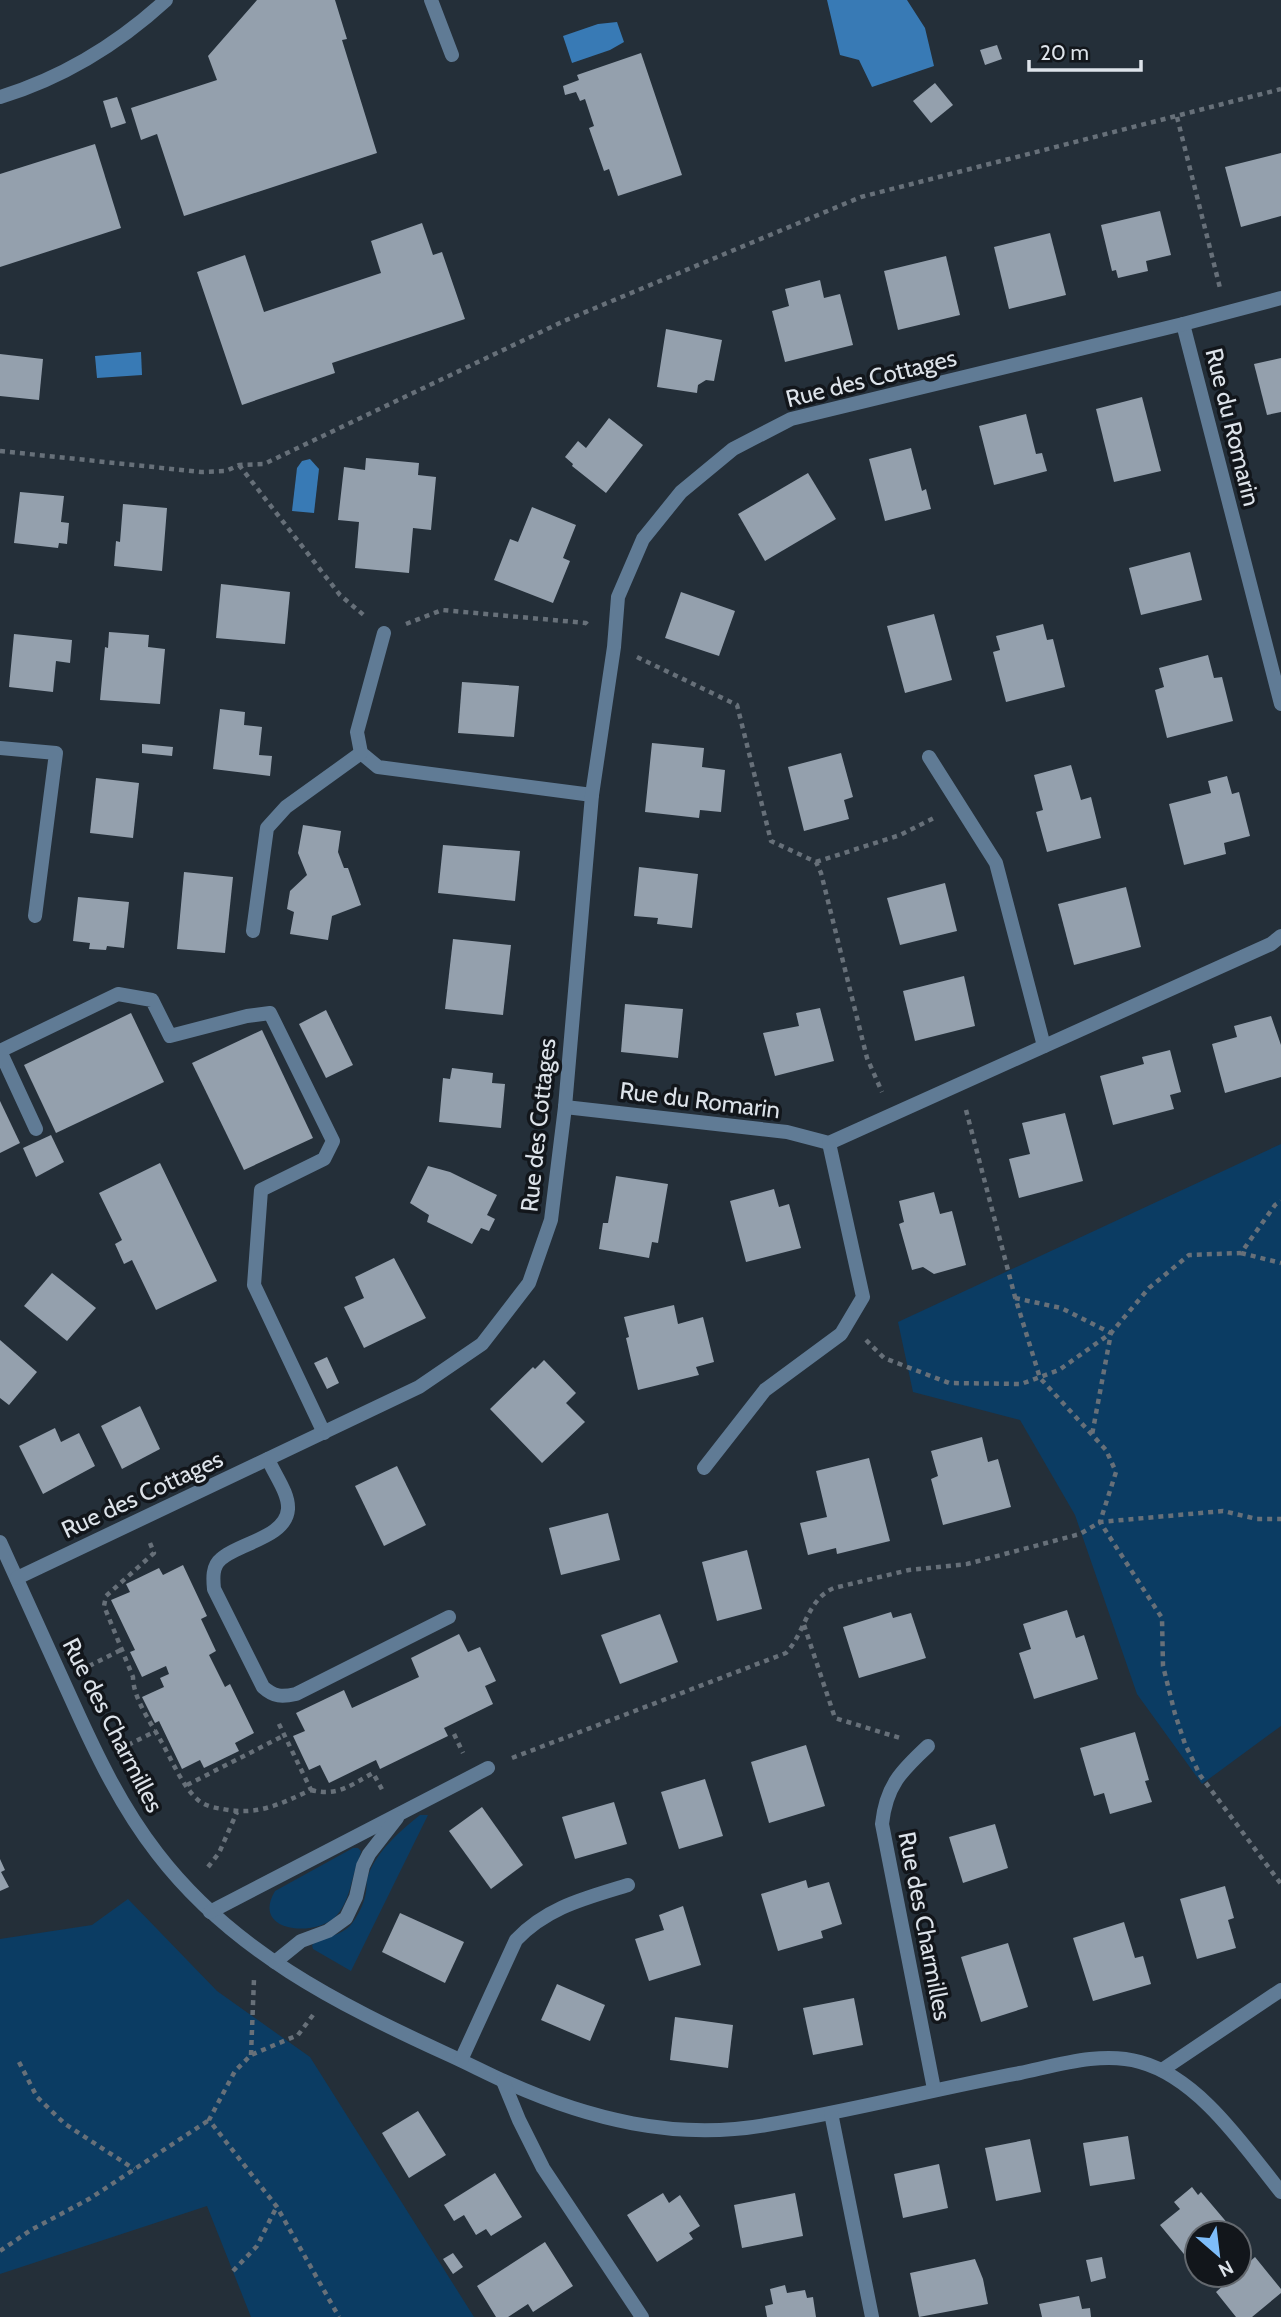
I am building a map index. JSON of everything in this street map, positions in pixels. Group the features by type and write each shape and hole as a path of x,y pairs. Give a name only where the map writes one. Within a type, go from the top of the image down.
{"street":[{"path":"0,97 24,90 92,56 122,37 166,0"},
{"path":"431,0 453,55"},
{"name":"Rue des Cottages","path":"17,1578 419,1387 482,1344 529,1283 551,1220 565,1107 592,794 614,647 618,597 643,539 681,492 733,449 791,419 1281,298"},
{"name":"Rue du Romarin","path":"1183,324 1281,705"},
{"path":"384,633 357,732 361,753 378,767 592,794"},
{"path":"0,748 56,753 35,916"},
{"path":"253,931 267,828 286,807 361,753"},
{"path":"929,757 996,863 1044,1046"},
{"path":"704,1468 765,1390 841,1334 863,1297 829,1143 1271,944 1281,936"},
{"path":"36,1129 1,1051 118,993 152,1000 170,1037 247,1016 270,1013 333,1141 324,1159 261,1190 254,1284 324,1433"},
{"name":"Rue du Romarin","path":"565,1107 787,1132 829,1143"},
{"path":"268,1460 286,1498 288,1510 284,1521 274,1531 221,1559 213,1576 214,1589 262,1687 281,1697 296,1694 449,1617"},
{"name":"Rue des Charmilles","path":"0,1542 96,1753 121,1799 157,1853 210,1912 275,1962 326,1996 503,2081 586,2113 628,2124 672,2130 714,2131 758,2127 934,2089 1088,2060 1118,2058 1140,2062 1163,2070 1211,2108 1281,2192"},
{"name":"Rue des Charmilles","path":"928,1746 908,1764 892,1784 884,1805 882,1824 934,2089"},
{"path":"210,1912 488,1768"},
{"path":"275,1962 301,1941 328,1931 346,1918 356,1898 363,1866 369,1854 399,1813"},
{"path":"461,2060 516,1940 527,1928 562,1906 628,1885"},
{"path":"1163,2070 1281,1990"},
{"path":"503,2081 543,2168 642,2317"},
{"path":"831,2113 872,2317"}],"path":[{"path":"0,451 201,472 226,471 239,465 264,464 564,321 861,197 1281,89"},
{"path":"1177,117 1227,313"},
{"path":"239,465 340,596 384,633 442,610 586,623 614,647 737,705 771,841 816,862 821,873 867,1058 891,1116"},
{"path":"816,862 900,835 959,806"},
{"path":"959,1085 1015,1297 1040,1378 1106,1450 1116,1472 1100,1522"},
{"path":"1241,1253 1275,1205 1281,1201"},
{"path":"848,1323 884,1358 949,1382 1021,1384 1059,1370 1111,1333 1149,1287 1189,1255 1241,1253 1281,1263"},
{"path":"1015,1297 1060,1308 1111,1333"},
{"path":"1091,1435 1111,1333"},
{"path":"488,1768 786,1653 795,1644 814,1602 824,1592 834,1588 909,1570 967,1564 1080,1534 1100,1522 1223,1511 1257,1519 1281,1519"},
{"path":"1100,1522 1161,1618 1163,1666 1185,1744 1200,1775 1281,1884"},
{"path":"148,1539 154,1553 106,1596 104,1606 134,1677 133,1686 187,1785 200,1802 237,1812 265,1810 311,1790 335,1793 373,1773 399,1813"},
{"path":"804,1625 835,1718 928,1746"},
{"path":"89,1666 121,1650"},
{"path":"281,1697 277,1713 278,1726 311,1790"},
{"path":"128,1745 156,1731"},
{"path":"187,1785 283,1736"},
{"path":"208,1867 219,1853 237,1812"},
{"path":"251,2055 253,1980 275,1962"},
{"path":"0,2252 31,2230 89,2199 209,2120 235,2071 251,2055 298,2035 326,1996"},
{"path":"19,2062 37,2097 65,2124 134,2169"},
{"path":"209,2120 277,2207 339,2317"},
{"path":"233,2272 257,2246 277,2207"}],"shaded area":[{"path":"827,0 907,0 925,28 934,66 872,87 859,60 840,55"},
{"path":"617,22 624,42 610,50 572,63 563,36 598,24"},
{"path":"141,352 142,375 97,378 95,356"},
{"path":"310,459 319,469 314,513 292,511 297,468 302,461"},
{"path":"1281,1144 1281,1726 1202,1784 1137,1694 1075,1515 1020,1420 913,1392 898,1322"},
{"path":"420,1815 428,1815 351,1971 313,1949 312,1945 316,1942 350,1926 362,1905 367,1878 377,1858 397,1835"},
{"path":"353,1848 361,1851 348,1895 337,1915 328,1922 302,1929 278,1923 271,1916 270,1905 275,1891"},
{"path":"128,1899 217,1991 310,2057 474,2317 251,2317 207,2206 0,2274 0,1939 92,1925"}],"building":[{"path":"257,0 335,0 347,39 342,40 377,153 184,216 157,134 141,140 131,108 217,80 208,56"},
{"path":"997,45 1002,59 985,65 980,50"},
{"path":"641,53 682,175 618,196 609,169 604,171 589,128 594,126 585,99 580,101 576,92 565,95 563,86 579,80 577,75"},
{"path":"935,83 953,105 931,123 913,101"},
{"path":"117,97 126,123 111,128 103,101"},
{"path":"95,144 121,228 0,267 0,174"},
{"path":"1281,153 1281,216 1241,227 1225,167"},
{"path":"1160,211 1171,255 1146,261 1148,271 1118,278 1116,270 1112,271 1101,225"},
{"path":"422,223 433,255 442,252 465,319 332,363 335,373 242,405 197,272 245,255 264,312 381,273 371,241"},
{"path":"1050,233 1066,295 1009,309 994,247"},
{"path":"946,256 960,315 898,330 884,271"},
{"path":"820,280 824,298 840,294 853,345 785,362 772,311 789,306 785,289"},
{"path":"666,329 722,340 714,381 706,380 698,385 697,393 657,387"},
{"path":"0,354 43,359 39,400 0,396"},
{"path":"1281,358 1281,412 1267,415 1254,364"},
{"path":"1142,397 1161,471 1114,482 1096,409"},
{"path":"1026,414 1036,454 1042,453 1047,471 994,485 979,426"},
{"path":"609,418 643,445 606,493 572,466 565,457 578,441 586,448"},
{"path":"911,448 922,491 926,489 931,509 885,521 869,459"},
{"path":"366,458 419,463 418,475 436,477 431,530 413,528 409,573 355,568 359,522 338,520 344,467 365,470"},
{"path":"808,473 836,519 765,561 738,514"},
{"path":"20,492 64,496 61,522 69,523 67,544 59,543 58,548 14,543"},
{"path":"123,504 167,508 162,571 114,566 116,541 120,542"},
{"path":"532,507 576,525 563,558 570,561 553,603 494,580 510,539 518,542"},
{"path":"1190,552 1202,600 1141,615 1129,568"},
{"path":"221,584 290,592 285,644 216,638"},
{"path":"681,592 735,611 719,656 665,638"},
{"path":"934,614 952,680 905,693 887,626"},
{"path":"1043,624 1047,640 1053,639 1065,687 1006,702 993,652 1000,650 996,636"},
{"path":"109,632 149,635 148,647 165,649 160,704 100,700"},
{"path":"14,634 72,640 70,663 56,661 53,692 9,687"},
{"path":"1208,655 1214,678 1222,677 1233,721 1167,738 1155,690 1164,687 1159,668"},
{"path":"462,682 519,686 514,737 458,733"},
{"path":"220,709 245,712 244,725 262,727 259,755 272,756 270,776 213,769"},
{"path":"652,743 704,748 702,767 725,770 721,812 700,810 699,818 645,812"},
{"path":"142,744 173,747 172,756 142,753"},
{"path":"841,753 853,797 844,800 849,819 804,831 788,767"},
{"path":"1071,765 1081,800 1091,797 1101,838 1047,852 1036,812 1043,810 1034,775"},
{"path":"1227,776 1232,794 1239,792 1250,836 1224,843 1226,854 1184,865 1169,804 1211,793 1208,781"},
{"path":"96,778 139,783 133,838 90,833"},
{"path":"303,825 341,831 338,852 344,868 348,868 361,905 332,916 328,940 290,934 294,912 287,909 290,891 307,875 298,853"},
{"path":"443,845 520,851 515,901 438,893"},
{"path":"639,867 698,874 692,928 657,924 658,918 634,916"},
{"path":"184,872 233,877 225,953 177,949"},
{"path":"945,883 957,931 900,945 887,898"},
{"path":"1126,887 1141,947 1074,965 1058,904"},
{"path":"78,897 129,902 124,948 107,946 106,950 89,949 90,943 73,941"},
{"path":"453,939 511,945 503,1015 445,1009"},
{"path":"964,976 975,1026 915,1041 903,991"},
{"path":"625,1004 683,1009 678,1058 621,1052"},
{"path":"820,1008 834,1061 775,1076 763,1033 799,1026 796,1013"},
{"path":"326,1010 353,1065 326,1078 299,1024"},
{"path":"131,1013 164,1082 56,1133 24,1065"},
{"path":"1271,1016 1281,1045 1281,1077 1225,1093 1212,1044 1237,1037 1234,1026"},
{"path":"262,1030 313,1138 244,1170 192,1063"},
{"path":"1170,1050 1181,1092 1170,1095 1174,1109 1113,1125 1100,1076 1144,1064 1142,1057"},
{"path":"452,1068 493,1073 492,1083 505,1084 501,1128 439,1122 443,1078 450,1079"},
{"path":"0,1101 20,1143 0,1153"},
{"path":"1065,1113 1083,1181 1019,1198 1009,1159 1030,1154 1022,1123"},
{"path":"51,1135 64,1162 36,1177 23,1148"},
{"path":"160,1163 217,1281 156,1310 132,1260 124,1264 115,1244 122,1240 99,1193"},
{"path":"428,1166 450,1172 497,1195 487,1215 495,1219 489,1231 481,1228 472,1244 427,1222 429,1215 410,1203"},
{"path":"616,1176 668,1184 658,1243 652,1242 649,1258 599,1249 603,1223 608,1223"},
{"path":"774,1189 779,1207 789,1204 801,1248 746,1262 730,1201"},
{"path":"934,1192 940,1214 952,1211 966,1265 934,1274 923,1267 912,1270 899,1224 904,1222 899,1201"},
{"path":"394,1258 426,1318 364,1348 344,1307 364,1298 355,1277"},
{"path":"52,1273 96,1308 67,1341 24,1306"},
{"path":"674,1305 678,1324 703,1317 714,1362 696,1367 699,1375 638,1390 624,1317"},
{"path":"0,1340 37,1372 9,1405 0,1398"},
{"path":"327,1357 339,1383 327,1389 314,1363"},
{"path":"544,1360 576,1393 566,1403 585,1422 542,1463 490,1409 533,1367 535,1369"},
{"path":"140,1406 160,1449 122,1469 101,1426"},
{"path":"55,1428 61,1442 79,1433 95,1466 43,1494 19,1446"},
{"path":"982,1437 988,1462 998,1459 1011,1507 943,1525 931,1479 938,1476 931,1451"},
{"path":"869,1458 890,1541 837,1554 836,1548 808,1555 800,1523 827,1517 816,1471"},
{"path":"397,1466 426,1525 384,1546 355,1486"},
{"path":"608,1513 620,1560 561,1575 549,1528"},
{"path":"747,1550 762,1609 717,1621 702,1562"},
{"path":"183,1565 207,1616 201,1619 216,1651 209,1655 225,1687 230,1684 254,1733 235,1743 239,1751 204,1768 200,1760 182,1769 159,1721 155,1723 142,1697 164,1687 160,1678 169,1674 166,1666 142,1677 130,1652 135,1650 111,1600 130,1592 126,1584 159,1568 163,1575"},
{"path":"1067,1610 1076,1638 1084,1635 1098,1679 1034,1699 1019,1653 1031,1649 1023,1624"},
{"path":"891,1612 893,1618 911,1613 926,1658 859,1678 843,1627"},
{"path":"660,1614 678,1662 620,1684 601,1635"},
{"path":"459,1634 468,1652 480,1647 496,1681 485,1686 493,1704 444,1728 448,1736 380,1769 376,1760 329,1783 320,1765 309,1770 293,1736 305,1731 296,1713 344,1690 352,1708 419,1677 411,1658"},
{"path":"1135,1732 1149,1780 1145,1781 1152,1802 1110,1814 1104,1793 1094,1796 1080,1748"},
{"path":"806,1745 825,1806 769,1823 751,1762"},
{"path":"705,1779 723,1836 679,1849 661,1792"},
{"path":"614,1802 627,1844 575,1859 562,1817"},
{"path":"482,1807 523,1865 491,1889 449,1831"},
{"path":"995,1824 1008,1868 963,1883 949,1837"},
{"path":"0,1859 5,1870 1,1872 9,1887 0,1891"},
{"path":"806,1880 808,1888 829,1882 842,1924 821,1931 823,1938 778,1951 761,1894"},
{"path":"1225,1886 1234,1918 1228,1920 1236,1948 1197,1959 1180,1899"},
{"path":"683,1906 701,1965 649,1981 635,1939 664,1930 659,1915"},
{"path":"400,1913 464,1942 445,1983 382,1952"},
{"path":"1124,1922 1135,1958 1143,1956 1151,1984 1093,2001 1073,1938"},
{"path":"1008,1943 1028,2007 981,2022 961,1957"},
{"path":"557,1984 605,2005 590,2041 541,2020"},
{"path":"854,1998 863,2045 813,2055 803,2008"},
{"path":"675,2017 733,2025 728,2068 670,2060"},
{"path":"418,2111 446,2155 409,2178 382,2133"},
{"path":"1128,2136 1135,2179 1090,2186 1083,2143"},
{"path":"1030,2139 1041,2192 996,2201 985,2148"},
{"path":"939,2164 948,2208 903,2218 894,2174"},
{"path":"495,2173 522,2217 491,2236 486,2229 476,2235 464,2215 454,2221 444,2205"},
{"path":"1192,2187 1198,2195 1201,2192 1224,2219 1183,2219 1183,2253 1160,2225 1180,2209 1174,2202"},
{"path":"663,2193 669,2203 680,2195 700,2226 689,2233 693,2239 657,2262 627,2215"},
{"path":"795,2193 803,2236 742,2248 734,2205"},
{"path":"545,2242 573,2286 533,2312 528,2304 508,2317 496,2317 477,2286"},
{"path":"453,2253 463,2267 453,2274 443,2259"},
{"path":"1102,2257 1106,2278 1091,2282 1086,2260"},
{"path":"1255,2257 1281,2289 1281,2293 1252,2317 1236,2317 1216,2292 1219,2289 1253,2289"},
{"path":"975,2259 983,2279 988,2304 919,2317 910,2273"},
{"path":"785,2285 787,2293 805,2290 807,2298 813,2297 816,2317 767,2317 765,2306 773,2304 770,2289"},
{"path":"1079,2296 1082,2309 1090,2308 1091,2317 1042,2317 1039,2304"}]}
